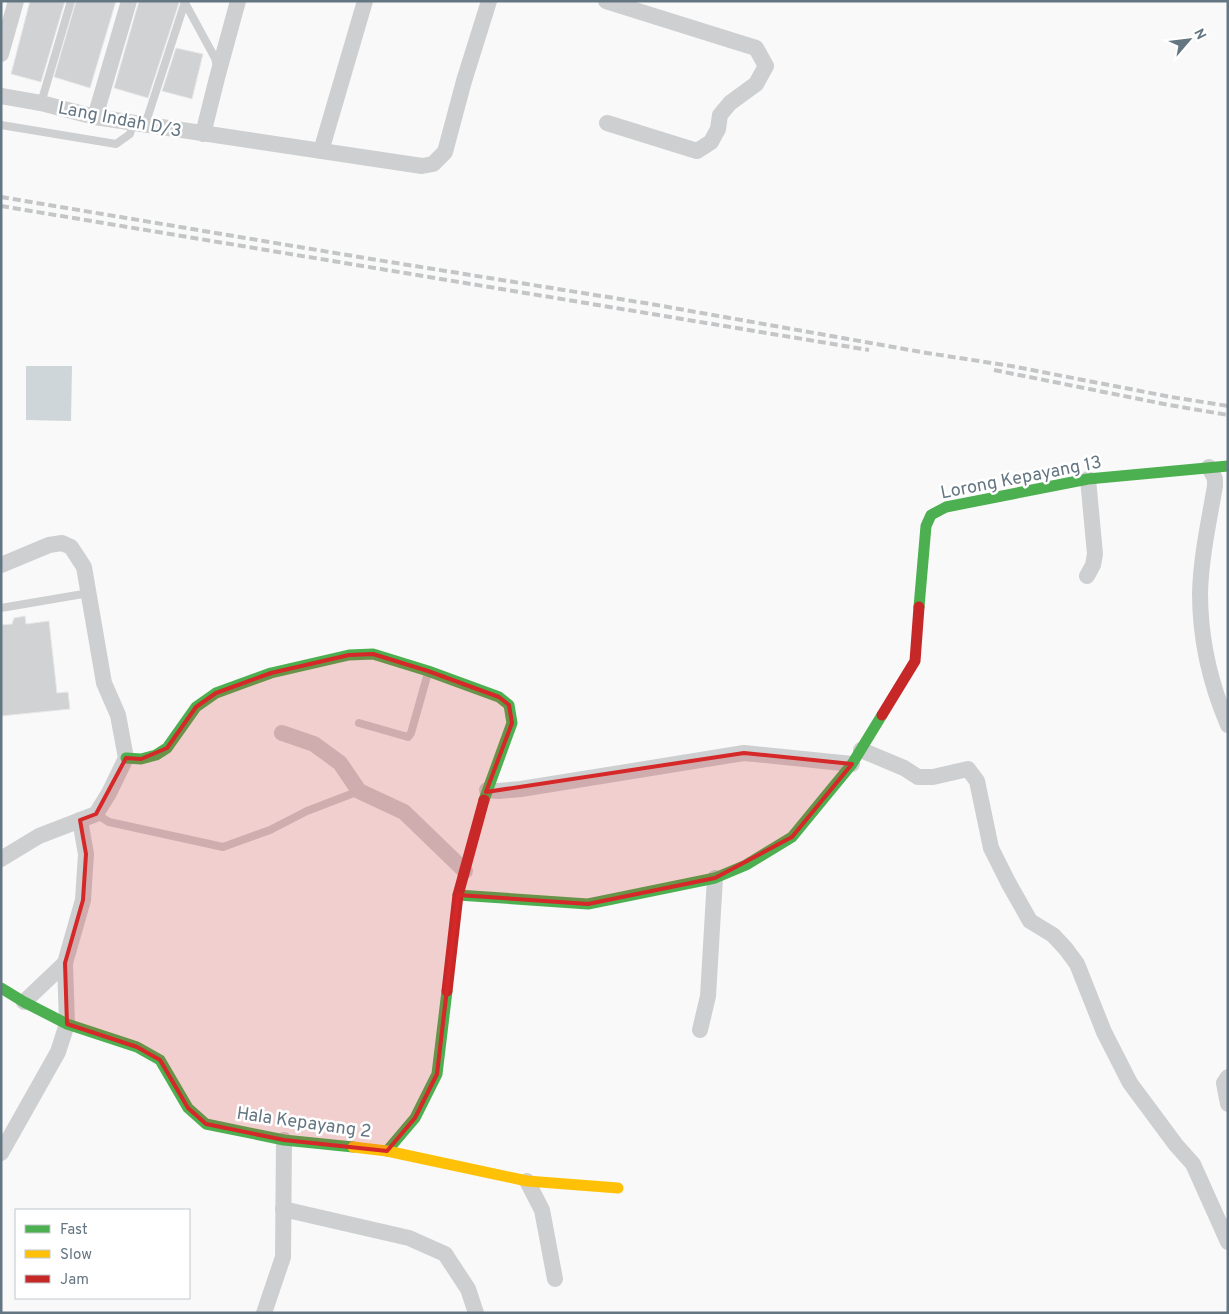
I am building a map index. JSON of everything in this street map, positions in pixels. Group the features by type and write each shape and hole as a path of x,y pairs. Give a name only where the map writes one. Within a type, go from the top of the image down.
{"street":[{"path":"1,54 16,1"},
{"path":"95,117 129,1"},
{"path":"203,134 238,1"},
{"path":"321,151 365,1"},
{"name":"Lang Indah D/3","path":"1,96 41,103 95,117 238,140 422,166 433,164 446,152 464,81 489,1"},
{"path":"606,1 756,48 766,66 756,84 730,103 720,115 718,129 711,142 697,151 607,123"},
{"name":"Lorong Kepayang 13","path":"458,895 588,904 715,878 746,865 792,837 852,764 915,660 926,526 931,514 946,507 1088,479 1228,466"},
{"path":"1209,467 1215,479 1215,486 1202,572 1201,611 1208,669 1228,724"},
{"path":"1087,576 1093,565 1095,554 1088,479"},
{"path":"1,564 49,545 62,543 71,547 84,567 104,683 118,715 126,758 109,793 96,814 39,836 1,859"},
{"path":"126,758 141,759 156,755 168,748 196,707 216,693 272,673 349,655 373,654 428,671 499,697 509,705 512,723 487,790 458,895 437,1074 415,1118 387,1151"},
{"path":"282,734 314,744 340,763 359,791 404,812 464,871"},
{"path":"860,750 904,768 918,777 933,777 968,769 977,780 991,848 1013,891 1030,921 1053,935 1077,964 1104,1032 1130,1083 1192,1164 1228,1242"},
{"path":"487,790 521,789 744,753 852,764"},
{"path":"1,1153 58,1052 67,1024 65,963 83,900 86,854 80,820"},
{"path":"700,1030 708,996 713,940 715,878"},
{"path":"24,1002 65,963"},
{"name":"Hala Kepayang 2","path":"1,988 67,1024 136,1047 160,1060 188,1108 206,1124 284,1140 387,1151 527,1181 618,1188"},
{"path":"1228,1077 1224,1083 1228,1104"},
{"path":"264,1313 283,1257 284,1140"},
{"path":"527,1181 542,1210 555,1279"},
{"path":"283,1209 410,1238 445,1254 468,1289 476,1313"}],"lane":[{"path":"41,103 71,1"},
{"path":"184,1 215,58 218,67 217,78"},
{"path":"1,125 116,144 130,134 139,124 184,1"},
{"path":"1,608 89,594"},
{"path":"359,723 408,737 411,733 428,671"},
{"path":"96,814 110,822 224,847 270,830 307,811 359,791"}],"highlighted area":[{"path":"373,654 428,671 499,697 509,705 512,723 486,792 744,753 852,764 792,837 715,878 588,904 458,895 437,1074 415,1118 387,1151 284,1140 206,1124 188,1108 160,1060 137,1047 67,1024 65,963 83,900 86,854 80,820 96,814 126,758 141,759 167,748 196,707 216,693 271,673 349,655"}],"shaded area":[{"path":"26,366 72,366 71,421 26,420"}],"building":[{"path":"30,1 65,1 41,82 11,74"},
{"path":"76,1 116,1 90,88 54,77"},
{"path":"139,1 178,1 179,3 148,98 114,88"},
{"path":"176,48 203,54 192,99 162,91"},
{"path":"25,616 26,624 49,621 57,693 68,692 70,709 1,716 1,625 12,624 14,618"}],"railway":[{"path":"1,197 651,304 1011,366 1228,406"},
{"path":"1,206 869,350"},
{"path":"994,370 1228,415"}],"traffic: fast":[{"path":"919,607 926,526 931,515 946,507 1088,479 1228,466"},
{"path":"126,758 141,759 156,755 167,748 196,707 216,693 271,673 349,655 373,654 428,671 499,697 509,705 512,723 484,800"},
{"path":"458,895 588,904 715,878 746,865 792,837 852,764 882,715"},
{"path":"1,988 67,1024 137,1047 160,1060 188,1108 206,1124 284,1140 353,1147"},
{"path":"387,1151 415,1118 437,1074 447,991"}],"traffic: slow":[{"path":"353,1147 387,1151 527,1181 618,1188"}],"traffic: jam":[{"path":"882,715 915,661 919,607"},
{"path":"447,991 458,895 484,800"}]}
